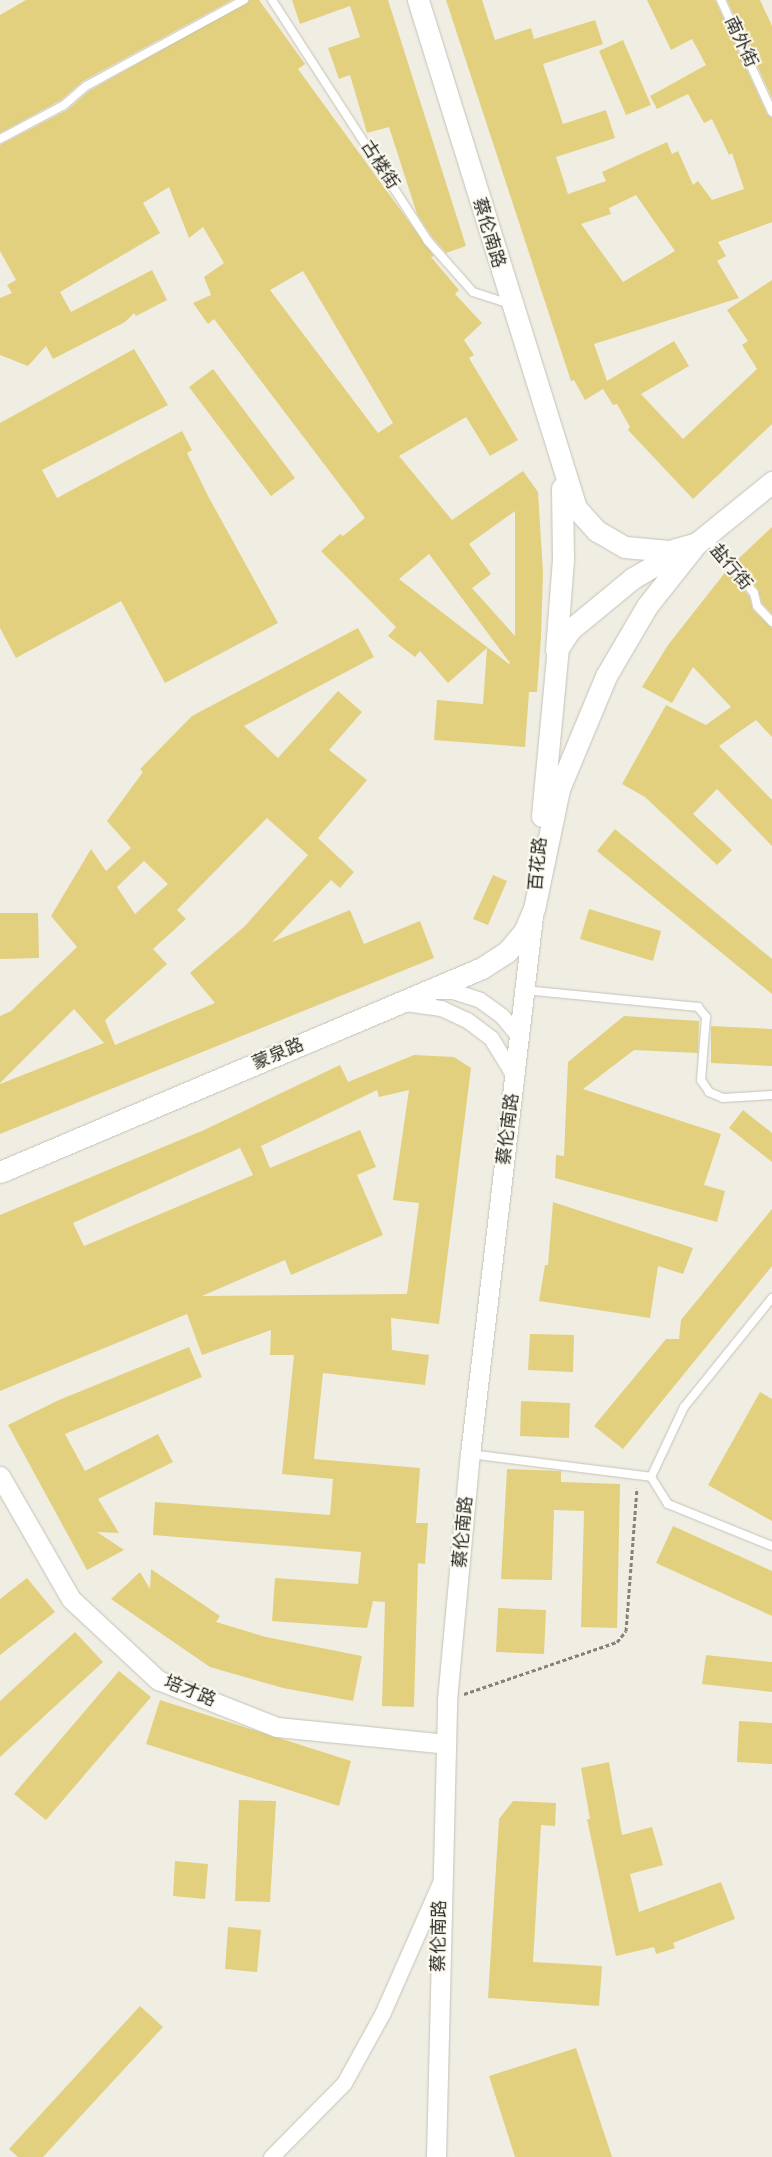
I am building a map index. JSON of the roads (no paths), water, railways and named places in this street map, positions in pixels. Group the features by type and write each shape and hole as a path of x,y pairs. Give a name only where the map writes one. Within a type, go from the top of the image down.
{"main road":[{"name":"蔡伦南路","path":"418,0 560,466 576,508 610,540 654,552 701,540"},
{"name":"蔡伦南路","path":"555,660 564,536 560,466"},
{"name":"百花路","path":"534,909 555,660 564,637 578,622 640,572 701,540 772,482"},
{"name":"百花路","path":"534,909 552,813 588,713 637,623 701,540"},
{"name":"蒙泉路","path":"0,1172 482,968 507,952 524,932 534,909"}],"street":[{"name":"蔡伦南路","path":"436,2157 440,1883 447,1700 470,1454 534,909"},
{"path":"426,991 453,991 480,1000 502,1016 519,1037"},
{"path":"399,1003 427,1004 468,1020 491,1038 514,1076"},
{"name":"培才路","path":"0,1476 72,1600 158,1680 277,1726 446,1744"},
{"path":"271,2157 344,2083 383,2012 440,1883"}],"lane":[{"path":"0,139 64,104 86,86 244,0"},
{"name":"古楼街","path":"272,0 427,240 473,292 511,305"},
{"name":"南外街","path":"722,0 772,112"},
{"name":"盐行街","path":"701,540 754,593 757,606 772,622"},
{"path":"524,990 698,1007 706,1017 701,1080 709,1092 723,1098 772,1095"},
{"path":"651,1477 684,1407 772,1298"},
{"path":"470,1454 651,1477 668,1504 772,1546"}]}
